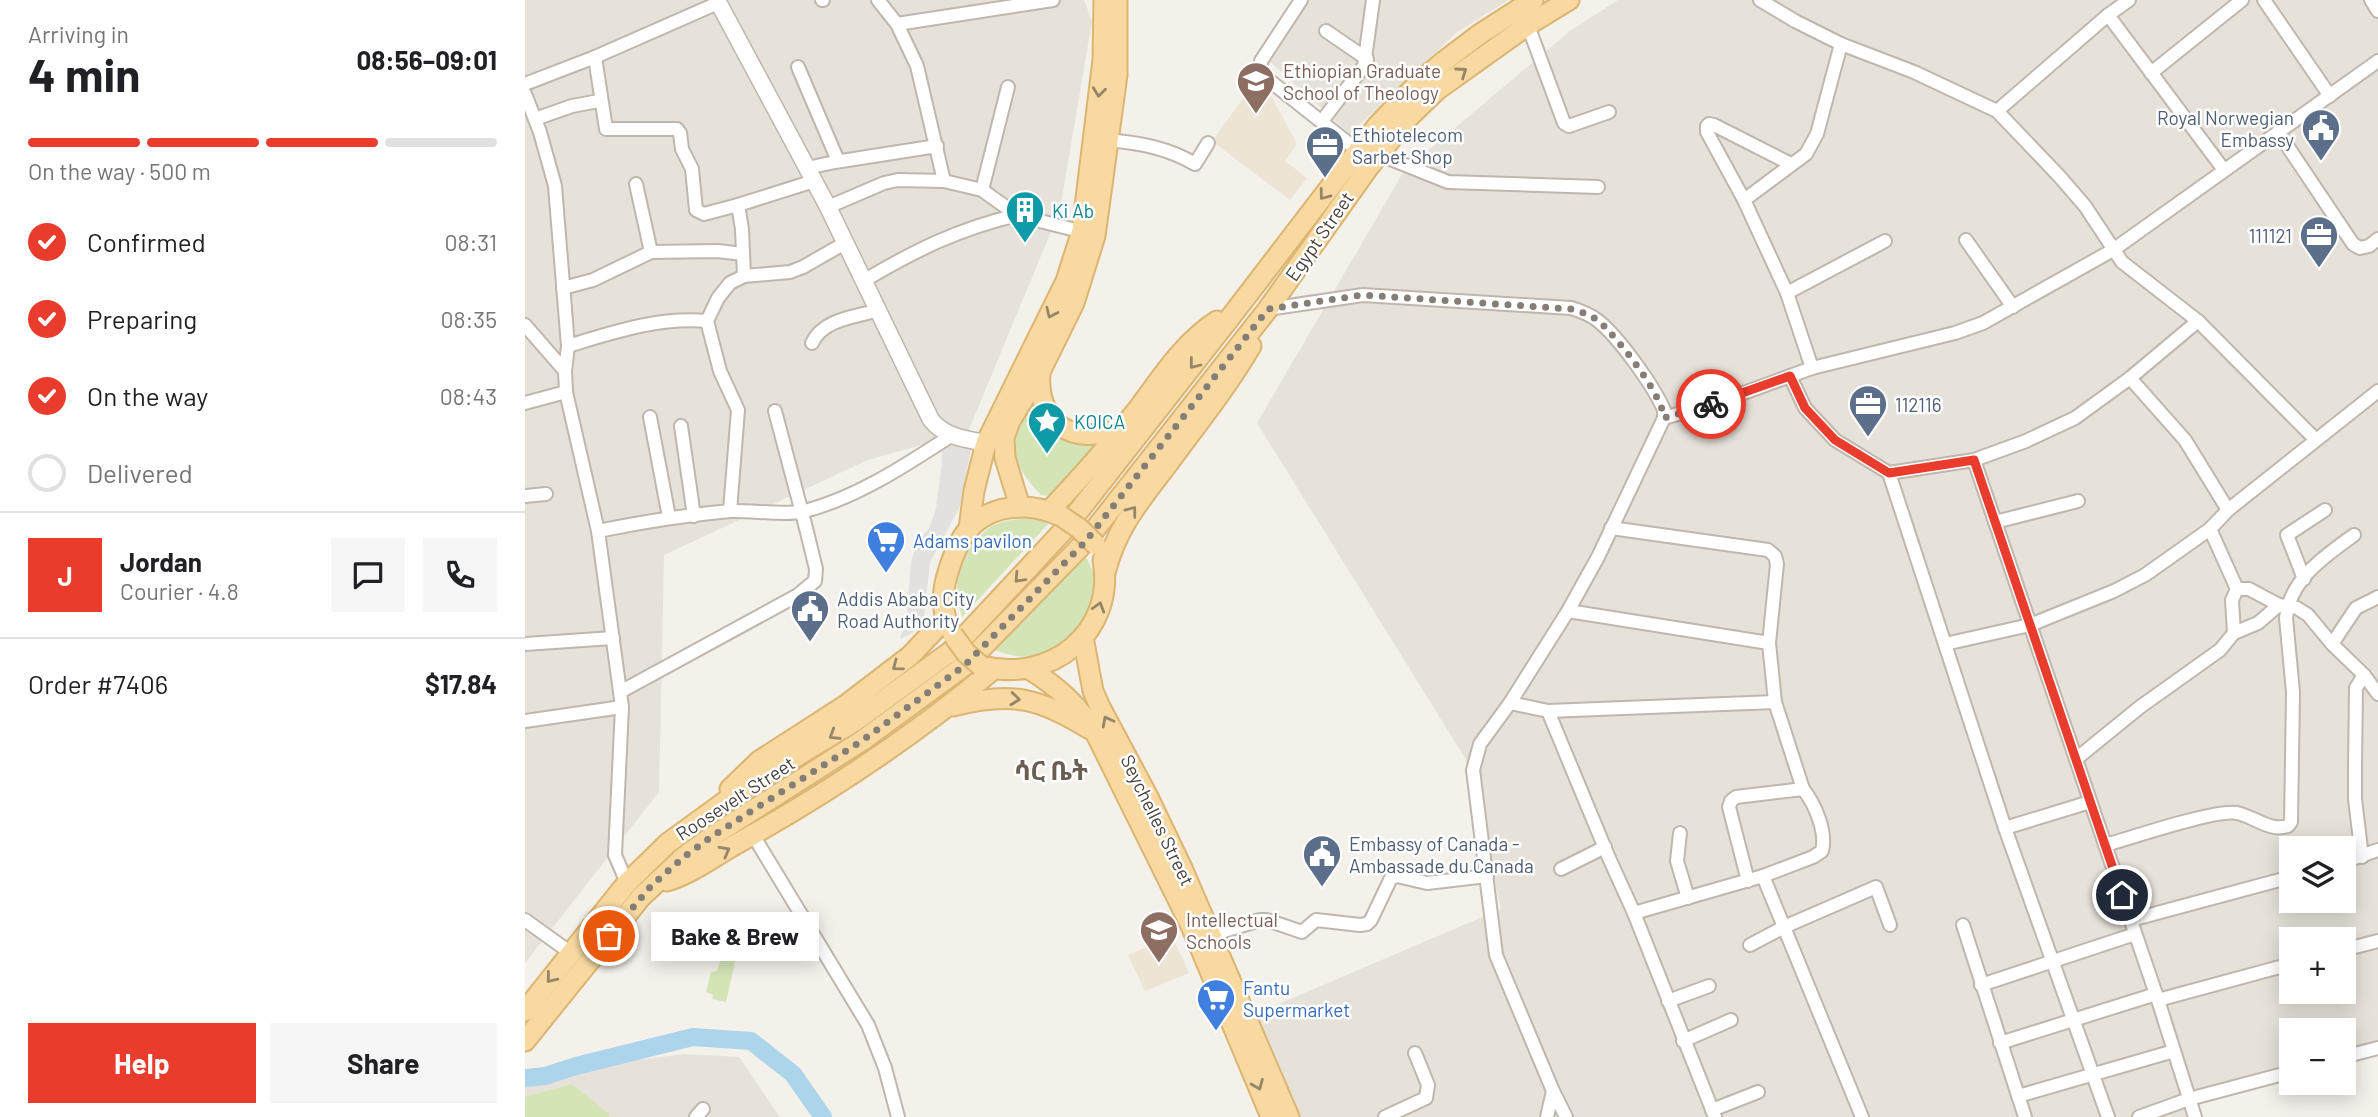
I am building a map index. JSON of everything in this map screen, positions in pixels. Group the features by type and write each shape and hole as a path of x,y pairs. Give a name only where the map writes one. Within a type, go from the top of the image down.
{"main road":[{"path":"1020,506 1005,458 1003,438 1075,303 1108,140 1110,60 1104,0"},
{"path":"969,528 974,491 986,443 1088,233 1117,0"},
{"name":"Egypt Street","path":"949,636 1063,531 1237,310 1357,150 1418,83 1480,34 1526,8 1569,0"},
{"name":"Egypt Street","path":"980,667 1085,542 1266,311 1378,154 1407,119 1526,8"},
{"path":"1055,513 1170,364 1214,324 1237,310"},
{"path":"1105,573 1102,555 1096,545 1080,529 1055,513 1034,506 1020,506 991,514 969,528 960,542 945,581 943,600 949,636 980,667 1029,670 1068,652 1083,638 1097,616 1105,573 1123,523 1233,377 1257,336 1266,311"},
{"path":"1041,370 1041,398 1049,417 1064,429 1074,434 1090,436 1121,429"},
{"path":"716,806 745,772 846,705 921,647 949,636"},
{"name":"Roosevelt Street","path":"525,1011 627,883 668,842 716,806 855,721 949,636"},
{"name":"Seychelles Street","path":"1083,638 1093,691 1182,868 1289,1117"},
{"path":"651,886 673,880 753,835 901,741 949,707 980,667"},
{"name":"Roosevelt Street","path":"528,1038 651,886 685,856 980,667"},
{"name":"Seychelles Street","path":"1029,670 1061,690 1082,712 1097,734 1192,928 1271,1117"},
{"path":"949,707 982,698 1011,697 1058,710 1097,734"}],"street":[{"path":"879,0 897,24 917,66 944,181"},
{"path":"897,24 1053,0"},
{"path":"1301,0 1261,61 1261,71 1357,150"},
{"path":"1322,121 1364,66 1373,0"},
{"path":"1760,0 1841,44 1914,72 1997,111 2077,196 2122,262 2198,321 2315,439"},
{"path":"1997,111 2129,0"},
{"path":"2151,73 2242,0"},
{"path":"2264,0 2330,96"},
{"path":"2371,0 2378,11"},
{"path":"525,84 594,57 718,1 828,207 931,420 937,428 952,435 986,443"},
{"path":"1526,8 1564,123 1569,126 1609,112"},
{"path":"2108,15 2224,170"},
{"path":"1327,31 1367,58"},
{"path":"1744,200 1806,154 1817,134 1841,44"},
{"path":"594,57 603,125 610,131 677,129 682,149 692,169 696,210 699,213 738,205 838,161 937,146"},
{"path":"1664,418 1812,368 1955,333 1983,323 2113,250 2378,61"},
{"path":"798,67 838,161"},
{"path":"982,190 1008,87"},
{"path":"525,94 555,186 568,345 566,393 599,531 622,707 615,855 627,883"},
{"path":"535,120 572,106 600,101"},
{"path":"1791,164 1709,124 1707,126 1707,132 1744,200 1787,293 1812,368"},
{"path":"2278,132 2353,244 2360,248 2369,246 2378,239"},
{"path":"1108,140 1133,142 1174,151 1195,164 1208,143"},
{"path":"1378,154 1448,182 1598,187"},
{"path":"828,207 884,183 898,180 944,181 982,190 1017,215 1088,233"},
{"path":"636,184 651,252"},
{"path":"738,205 743,229 744,276"},
{"path":"865,280 920,248 977,225 1017,215"},
{"path":"1966,240 2013,307"},
{"path":"1787,293 1885,241"},
{"path":"730,511 738,410 720,371 707,321 723,290 744,276 790,272 845,243"},
{"path":"563,288 593,279 651,252 718,251 743,254"},
{"path":"1266,311 1363,295 1571,309 1588,314 1600,322 1660,401 1664,418 1611,528 1568,611 1510,703 1479,744 1473,770 1496,955 1566,1117"},
{"path":"812,343 816,334 833,323 879,310"},
{"path":"568,345 629,327 668,321 707,321"},
{"path":"1790,376 1805,408 1835,440 1889,473 1974,460 2026,442 2074,418 2130,378 2198,321"},
{"path":"525,325 565,371"},
{"path":"2130,378 2185,440 2228,510"},
{"path":"1945,644 2030,625 2114,591 2145,575 2210,529 2228,510 2378,391"},
{"path":"525,403 566,393"},
{"path":"620,692 812,586 815,581 816,569 803,512 775,411"},
{"path":"650,417 669,517"},
{"path":"681,426 694,516"},
{"path":"599,531 669,517 730,511 803,512 849,495 905,466 952,435"},
{"path":"1974,460 2157,997 2195,1117"},
{"path":"1889,473 2005,828 2109,1117"},
{"path":"525,496 546,494"},
{"path":"1995,522 2078,501"},
{"path":"2304,579 2287,535 2325,510"},
{"path":"1611,528 1768,550 1775,556 1769,643 1775,702 1803,789 1820,823 1824,845 1822,852 1813,857 1763,876 1635,913"},
{"path":"2210,529 2237,589 2232,600 2234,633"},
{"path":"2076,759 2130,714 2220,650 2234,633 2259,624 2283,605 2312,566 2354,534"},
{"path":"2237,589 2249,589 2308,615 2332,644 2364,675 2378,694"},
{"path":"2332,644 2356,608 2378,597"},
{"path":"2105,845 2215,815 2236,813 2272,827 2288,825 2291,822 2293,692 2283,605"},
{"path":"1568,611 1769,643"},
{"path":"525,644 613,638"},
{"path":"2362,857 2355,799 2355,766 2356,688 2364,675"},
{"path":"1510,703 1548,711 1775,702"},
{"path":"525,721 622,707"},
{"path":"1548,711 1635,913 1713,1114 1758,1091"},
{"path":"1748,881 1729,807 1731,801 1736,797 1803,789"},
{"path":"2005,828 2091,802"},
{"path":"1680,833 1677,861 1688,898"},
{"path":"753,835 868,1025 885,1068 898,1117"},
{"path":"1561,869 1605,847"},
{"path":"2356,859 2378,850"},
{"path":"1211,935 1260,920 1302,932 1316,920 1360,925 1370,920 1391,878 1397,876 1426,883 1487,876"},
{"path":"1763,876 1862,1117"},
{"path":"2131,920 2279,880"},
{"path":"1750,945 1784,927 1876,887 1890,925"},
{"path":"525,920 571,953"},
{"path":"1963,925 2025,1117"},
{"path":"1981,985 2135,934"},
{"path":"2356,947 2378,941"},
{"path":"2000,1043 2157,997 2279,967"},
{"path":"1668,1001 1709,986"},
{"path":"1683,1041 1731,1020"},
{"path":"2356,1054 2378,1048"},
{"path":"2018,1096 2174,1051"},
{"path":"1385,1117 1426,1098 1428,1085 1415,1053"},
{"path":"2139,1117 2189,1099 2279,1075"},
{"path":"1547,1117 1553,1091"}],"shaded area":[{"path":"525,0 1084,0 1092,21 1060,210 968,432 868,460 664,555 659,792 525,963"},
{"path":"1308,0 1508,0 1456,33 1350,134 1267,59"},
{"path":"1618,0 2378,0 2378,1041 2356,1047 2356,1018 2279,1018 2279,1068 2192,1093 2198,1117 1298,1117 1253,1015 1501,909 1465,758 1257,423 1404,171 1570,31"},
{"name":"Ethiopian Graduate School of Theology","path":"1260,75 1297,144 1285,161 1307,178 1290,200 1212,141"},
{"name":"Adams pavilon","path":"969,440 971,448 960,507 930,562 924,618 914,632 900,639 907,615 911,562 918,539 929,529 936,509 942,462 941,444"},
{"name":"Intellectual Schools","path":"1172,936 1189,973 1145,991 1128,955"},
{"path":"685,1054 739,1057 780,1117 525,1117 525,1084 581,1067"}],"green space":[{"path":"1035,396 1039,410 1099,439 1068,482 1053,496 1041,495 1029,481 1016,458 1017,437"},
{"path":"1032,518 1050,522 962,617 957,585 960,567 969,549 994,525"},
{"path":"1085,555 1094,575 1093,600 1082,622 1063,645 1049,653 1033,656 1016,656 992,649"},
{"path":"681,930 739,944 726,1002 712,999 713,995 706,992 711,972 717,971 722,954 705,949 702,956 682,950 682,944 678,942"},
{"path":"572,1084 609,1114 609,1117 525,1117 525,1097"}],"waterway":[{"path":"525,1078 545,1076 693,1037 751,1041 793,1074 823,1117"}],"way so far":[{"path":"609,936 651,886 685,856 863,740 964,666 1085,542 1268,309 1363,295 1571,309 1588,314 1600,322 1630,357 1660,401 1664,418 1711,404"}],"place":[{"name":"Ethiopian Graduate School of Theology","path":"1256,115"},
{"name":"Royal Norwegian Embassy","path":"2321,162"},
{"name":"Ethiotelecom Sarbet Shop","path":"1325,179"},
{"name":"Ki Ab","path":"1025,244"},
{"name":"111121","path":"2319,269"},
{"name":"112116","path":"1868,438"},
{"name":"KOICA","path":"1047,455"},
{"name":"Adams pavilon","path":"886,574"},
{"name":"Addis Ababa City Road Authority","path":"810,643"},
{"name":"Embassy of Canada - Ambassade du Canada","path":"1322,888"},
{"name":"Bake & Brew","path":"609,936"},
{"name":"Intellectual Schools","path":"1159,964"},
{"name":"Fantu Supermarket","path":"1216,1032"}],"district":[{"name":"ሳር ቤት","path":"1051,769"}],"route":[{"path":"1711,404 1790,376 1805,408 1835,440 1860,458 1889,473 1974,460 2122,895"}]}
